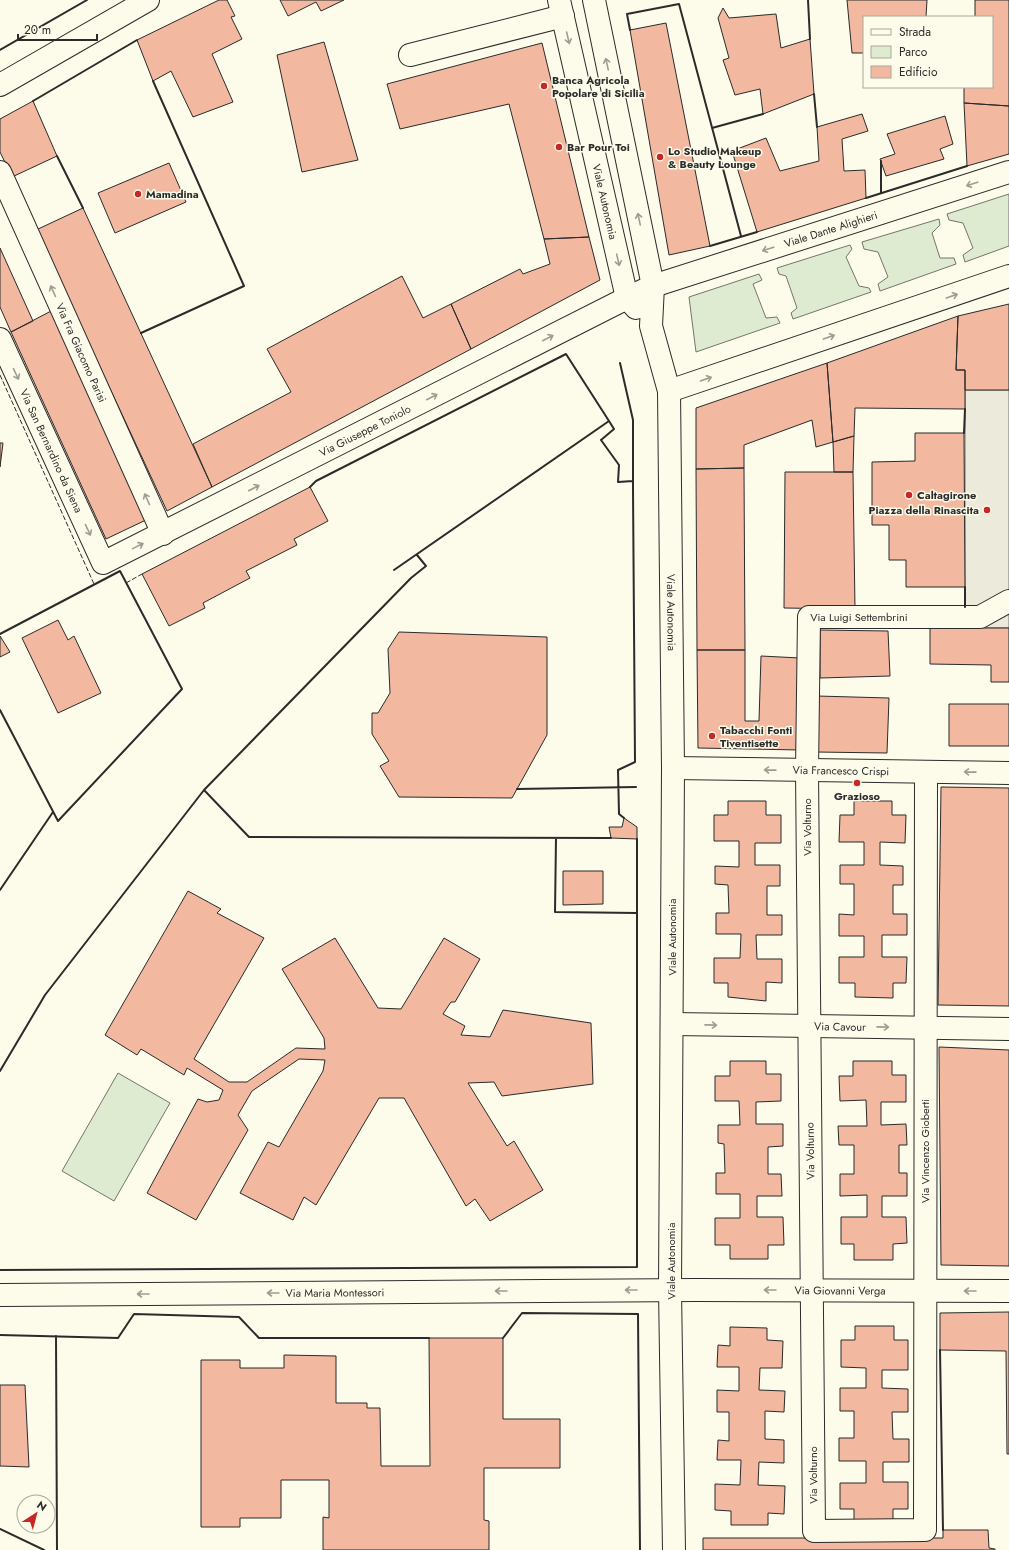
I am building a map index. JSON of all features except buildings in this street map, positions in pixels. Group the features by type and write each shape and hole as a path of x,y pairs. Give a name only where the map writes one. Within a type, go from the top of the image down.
{"street":[{"path":"0,85 148,0"},
{"name":"Viale Autonomia","path":"594,0 653,286 650,326 669,391 674,768 670,1290 674,1550"},
{"path":"410,55 561,8"},
{"name":"Viale Autonomia","path":"561,8 627,298 650,326"},
{"name":"Via Fra Giacomo Parisi","path":"0,172 163,534"},
{"name":"Viale Dante Alighieri","path":"627,298 653,286 1009,172"},
{"path":"669,391 1009,276"},
{"name":"Via Giuseppe Toniolo","path":"103,563 627,298"},
{"name":"Via San Bernardino da Siena","path":"0,339 103,563"},
{"name":"Via Luigi Settembrini","path":"807,771 809,617 980,617 1009,601"},
{"name":"Via Francesco Crispi","path":"674,768 1009,773"},
{"name":"Via Volturno","path":"807,771 814,1531 925,1530"},
{"name":"Via Vincenzo Gioberti","path":"925,1530 926,772"},
{"name":"Via Cavour","path":"672,1024 1009,1029"},
{"name":"Via Giovanni Verga","path":"670,1290 1009,1291"},
{"name":"Via Maria Montessori","path":"0,1295 670,1290"}],"green space":[{"path":"1009,194 1009,246 965,262 963,255 973,248 963,223 949,220 947,214"},
{"path":"939,219 940,225 932,233 940,258 954,258 956,264 880,291 878,284 888,277 878,252 864,249 862,242"},
{"path":"850,245 852,249 846,257 859,286 869,288 871,292 793,319 791,313 797,308 786,276 779,274 777,268"},
{"path":"759,274 762,280 753,284 766,318 777,317 780,323 696,352 689,297"},
{"path":"118,1073 170,1103 114,1201 62,1171"}],"shaded area":[{"name":"Piazza della Rinascita","path":"965,390 1009,390 1009,628 965,628"}],"fence":[{"path":"0,375 94,584"},
{"path":"126,583 142,574"}],"wall":[{"path":"0,50 87,0"},
{"path":"808,0 810,39"},
{"path":"630,30 627,14 679,4 741,236"},
{"path":"33,101 137,40"},
{"path":"141,333 244,286 153,81"},
{"path":"814,94 817,127"},
{"path":"712,128 763,114"},
{"path":"57,156 83,208"},
{"path":"881,161 881,193"},
{"path":"866,198 967,166"},
{"path":"710,246 757,232"},
{"path":"310,487 316,481 566,354 609,421 394,570"},
{"path":"620,363 633,420 633,481"},
{"path":"964,433 965,409"},
{"path":"609,421 614,429 601,440 619,465 618,482 633,481 635,762 618,770 619,814 624,818"},
{"path":"0,1071 45,995 204,790 411,578 426,566 417,555"},
{"path":"0,634 120,571 182,689 58,821 0,710"},
{"path":"965,587 965,607"},
{"path":"517,789 636,787"},
{"path":"204,790 249,837 611,838"},
{"path":"0,890 53,812"},
{"path":"556,838 555,912 637,913"},
{"path":"0,1270 637,1267 637,839"},
{"path":"503,1338 522,1313 638,1314 640,1550"},
{"path":"0,1335 118,1338 134,1314 239,1317 259,1338 429,1338"},
{"path":"56,1336 57,1550"},
{"path":"940,1350 943,1530"},
{"path":"0,1529 44,1550"}],"place":[{"name":"Banca Agricola Popolare di Sicilia","path":"544,86"},
{"name":"Bar Pour Toi","path":"559,147"},
{"name":"Lo Studio Makeup & Beauty Lounge","path":"660,157"},
{"name":"Mamadina","path":"138,194"},
{"name":"Caltagirone","path":"909,495"},
{"name":"Piazza della Rinascita","path":"987,510"},
{"name":"Tabacchi Fonti Tiventisette","path":"712,736"},
{"name":"Grazioso","path":"857,783"}]}
